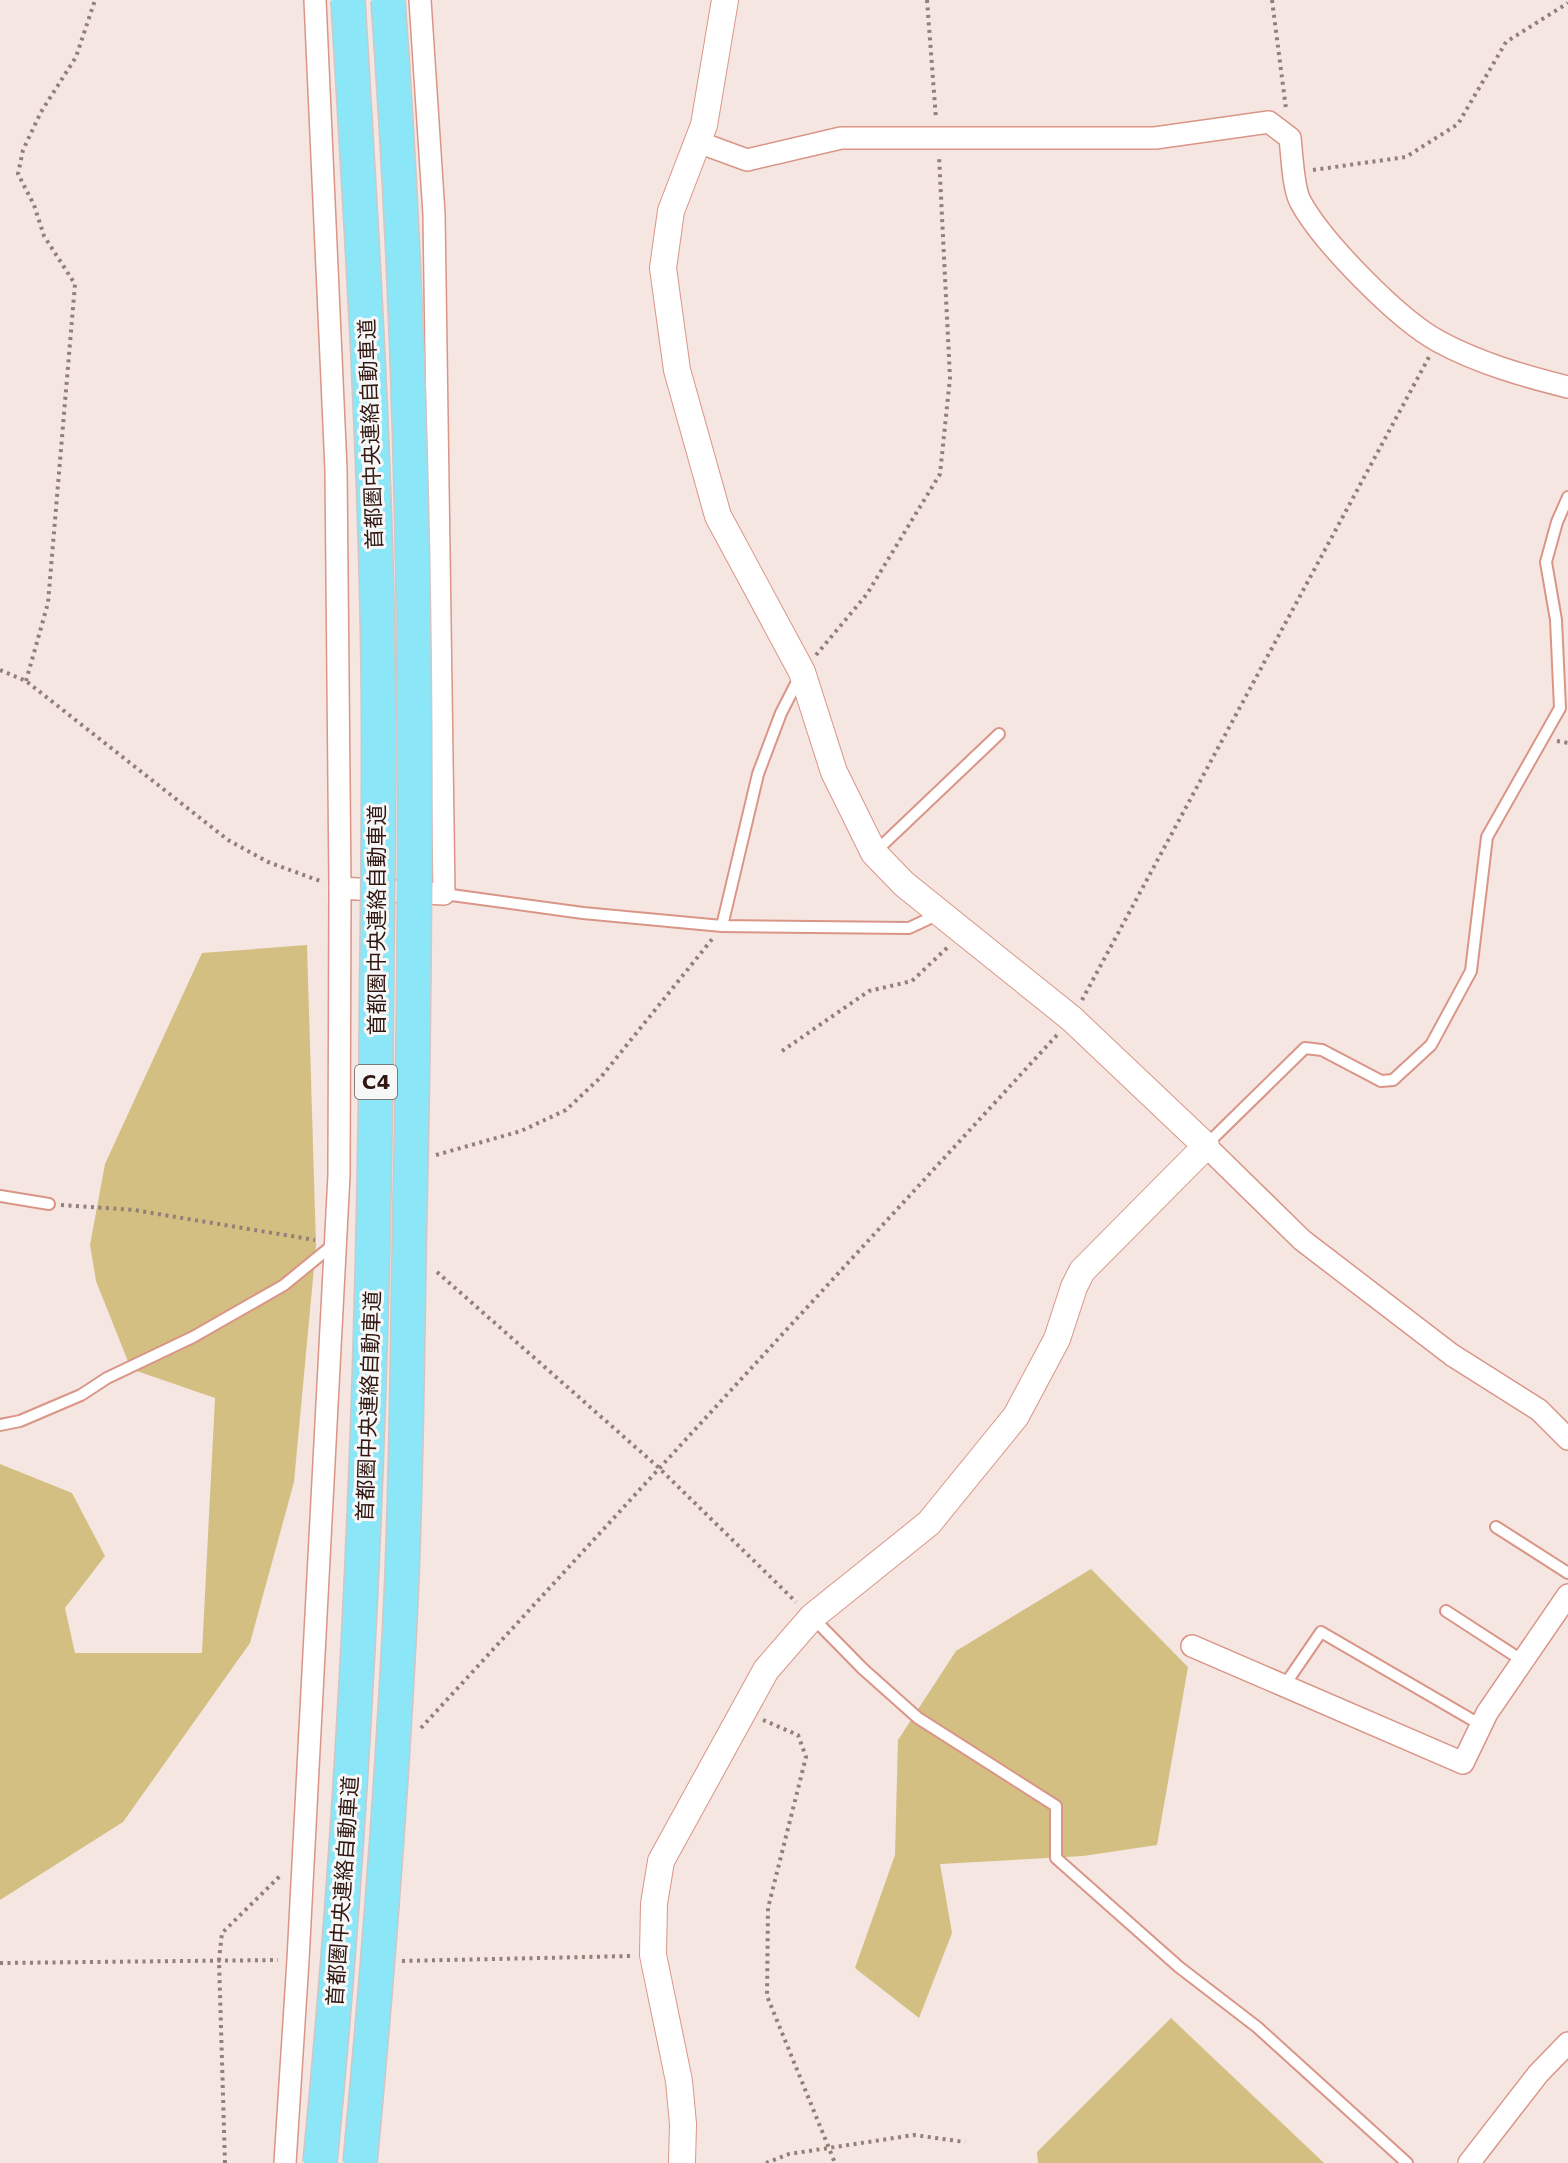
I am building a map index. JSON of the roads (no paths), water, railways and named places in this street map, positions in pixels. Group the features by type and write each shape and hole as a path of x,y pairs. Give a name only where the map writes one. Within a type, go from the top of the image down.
{"highway":[{"name":"首都圏中央連絡自動車道","path":"320,2163 345,1878 357,1688 373,1311 378,663 369,354 348,0"},
{"name":"首都圏中央連絡自動車道","path":"360,2163 385,1883 400,1615 415,981 416,662 402,239 388,0"}],"street":[{"path":"285,2163 337,1242 340,888 336,469 315,0"},
{"path":"340,888 444,894 434,214 420,0"},
{"path":"725,0 705,125 671,212 663,268 677,370 718,516 802,672 834,772 874,853 904,884 939,914 964,930 1072,1019 1302,1240 1452,1355 1539,1410 1568,1439"},
{"path":"698,142 747,160 841,138 938,140 1155,138 1269,122 1290,138 1299,199 1329,244 1398,310 1437,341 1521,376 1568,387"},
{"path":"682,2163 683,2124 679,2081 653,1955 654,1904 661,1861 766,1670 812,1617 929,1523 1016,1416 1057,1340 1074,1287 1082,1271 1206,1146"},
{"path":"1192,1646 1463,1763 1481,1725 1568,1595"},
{"path":"1469,2163 1538,2074 1568,2043"}],"lane":[{"path":"1206,1146 1305,1048 1322,1050 1381,1081 1393,1080 1431,1045 1471,971 1487,837 1560,708 1556,620 1546,562 1557,522 1568,497"},
{"path":"722,926 758,774 781,713 802,672"},
{"path":"874,853 999,734"},
{"path":"444,894 583,913 722,926 909,928 939,914"},
{"path":"0,1196 49,1204"},
{"path":"0,1425 20,1421 81,1395 107,1378 193,1337 284,1286 337,1242"},
{"path":"1496,1527 1568,1573"},
{"path":"1446,1611 1523,1660"},
{"path":"812,1617 863,1669 918,1718 1056,1806 1056,1858 1179,1967 1257,2026 1407,2163"},
{"path":"1284,1686 1321,1632 1481,1725"}]}
